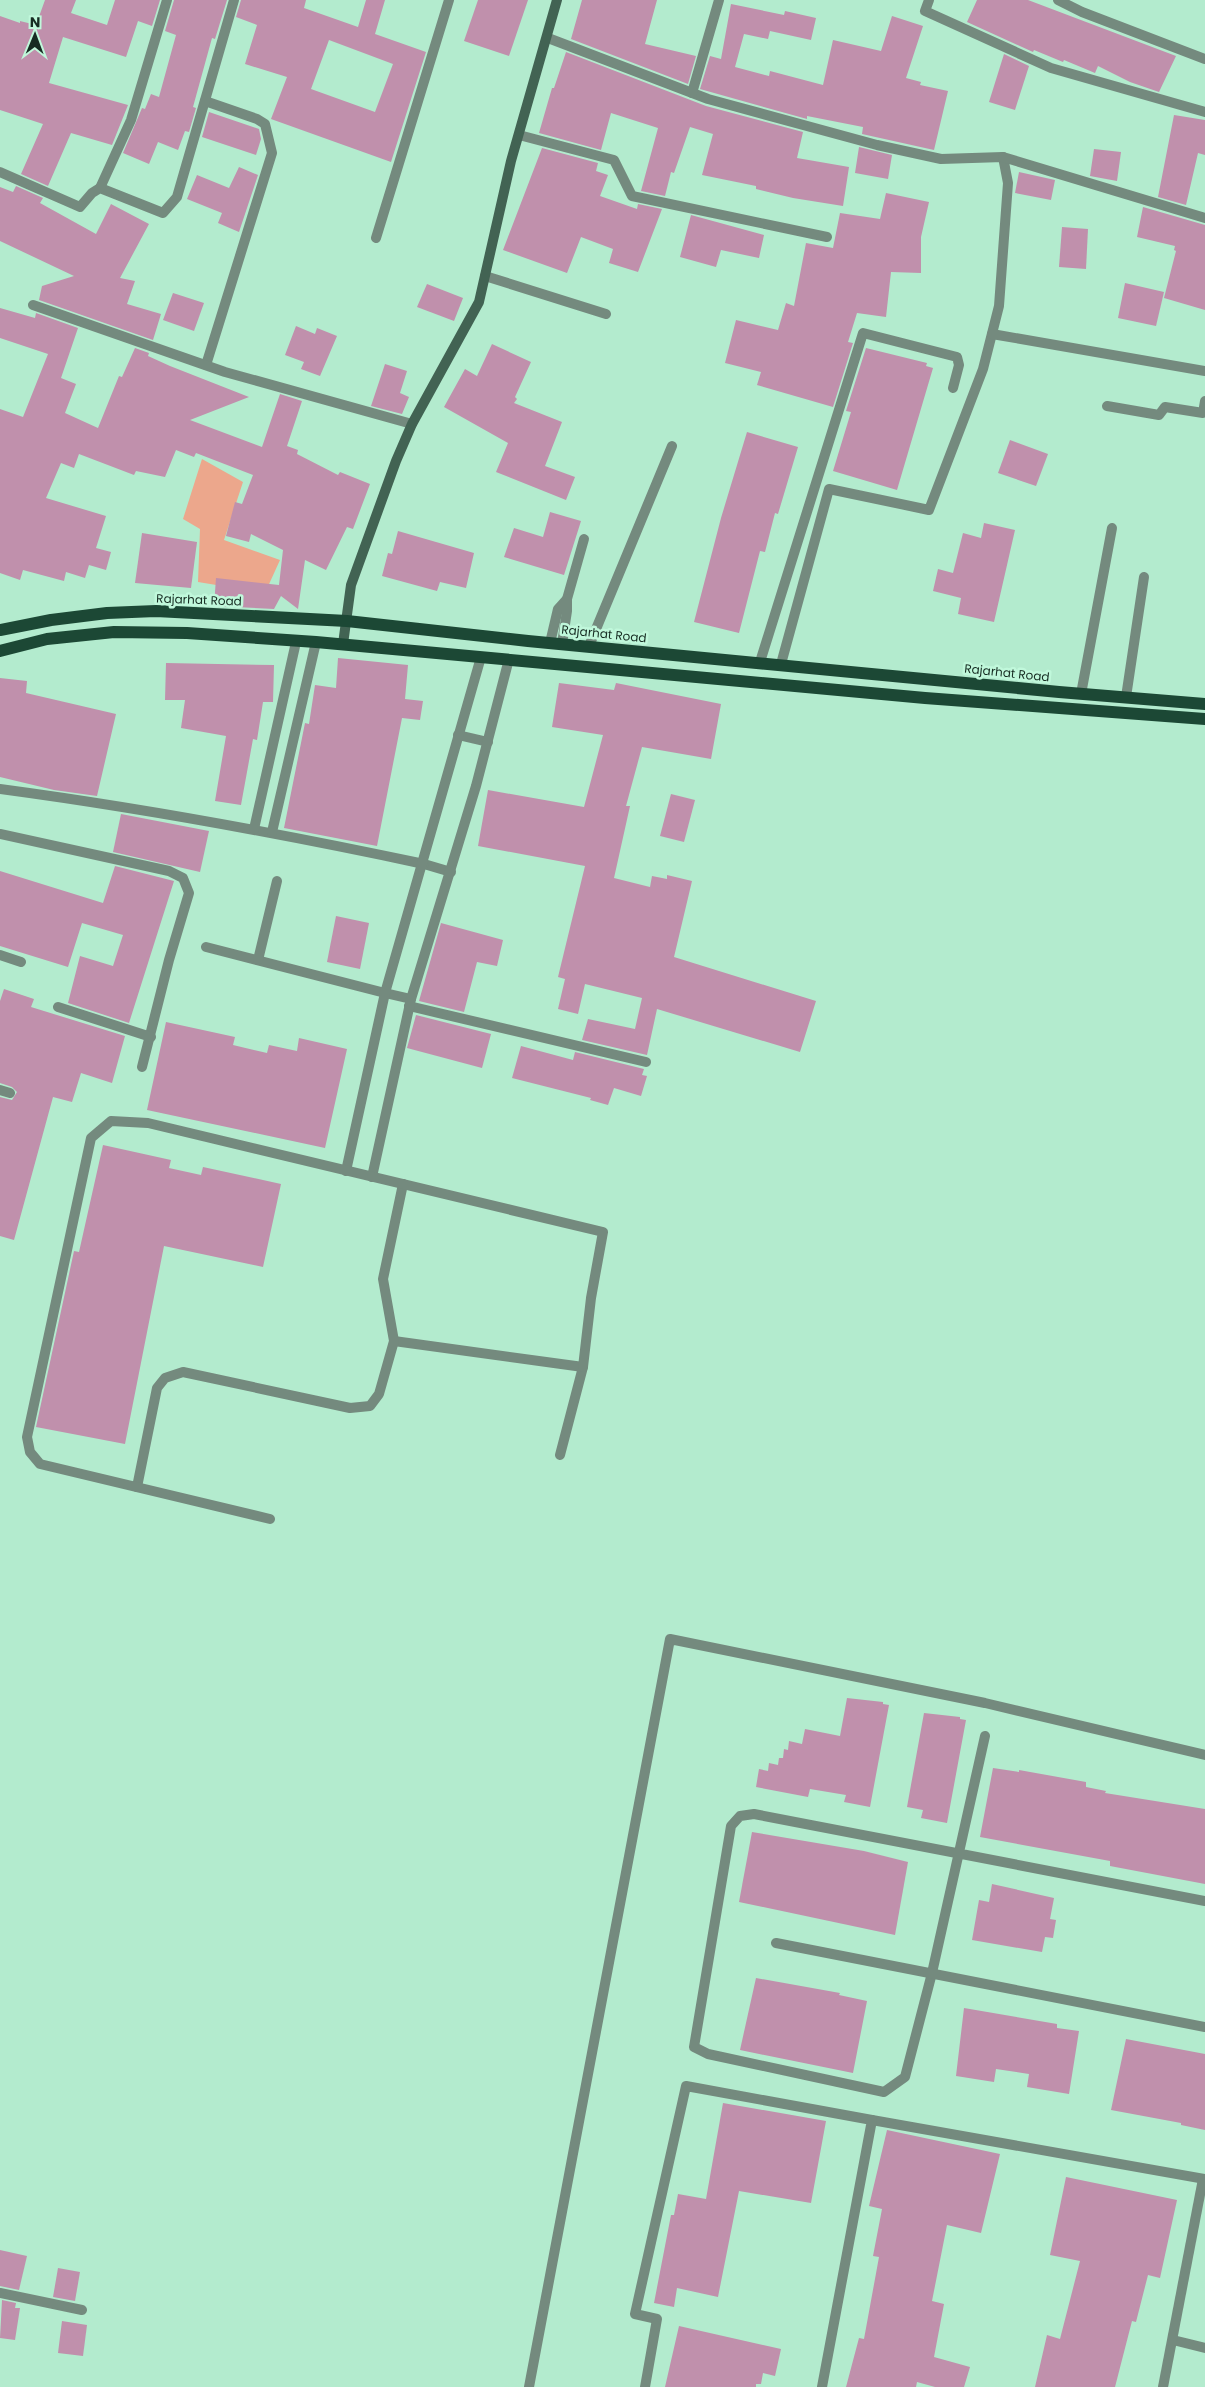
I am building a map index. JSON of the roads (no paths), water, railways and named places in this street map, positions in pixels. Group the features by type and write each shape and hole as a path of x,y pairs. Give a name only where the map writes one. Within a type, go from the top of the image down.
{"main road":[{"name":"Rajarhat Road","path":"0,630 51,620 107,613 156,611 347,621 1081,694 1205,704"},
{"path":"0,650 47,639 114,632 187,633 343,644 925,698 1205,719"}],"street":[{"path":"0,172 80,207 92,192 100,188 131,120 167,0"},
{"path":"100,188 164,213 177,197 234,0"},
{"path":"376,238 449,0"},
{"path":"343,644 351,585 412,424 479,302 519,135 558,0"},
{"path":"692,93 719,0"},
{"path":"929,0 925,11 1051,68 1205,112"},
{"path":"1058,0 1082,12 1205,59"},
{"path":"548,38 692,93 877,145 941,159 1003,157 1205,218"},
{"path":"205,101 257,119 266,124 272,153 206,364"},
{"path":"519,135 614,160 632,196 827,237"},
{"path":"781,664 829,489 929,510 983,369 999,306 1008,183 1003,157"},
{"path":"485,276 606,314"},
{"path":"33,305 206,364 412,424"},
{"path":"760,662 863,333 957,357 959,365 953,388"},
{"path":"992,334 1205,371"},
{"path":"1106,406 1159,416 1165,407 1203,413 1205,401"},
{"path":"589,646 672,446"},
{"path":"1081,694 1112,528"},
{"path":"556,643 558,609 567,598 584,540"},
{"path":"1126,697 1144,578"},
{"path":"254,829 296,642"},
{"path":"272,832 316,642"},
{"path":"346,1170 385,993 424,864 481,657"},
{"path":"372,1177 410,1002 451,872 488,742 509,659"},
{"path":"458,735 488,742"},
{"path":"0,789 110,804 272,832 424,864 451,872"},
{"path":"1,838 169,871 183,878 189,893 175,946 169,960 142,1067"},
{"path":"258,960 276,881"},
{"path":"206,947 385,993 410,1002 646,1062"},
{"path":"0,955 21,962"},
{"path":"58,1007 151,1037"},
{"path":"270,1519 40,1464 30,1452 27,1437 91,1138 111,1121 148,1123 604,1232 592,1298 583,1367 560,1455"},
{"path":"137,1487 157,1388 165,1378 183,1372 350,1408 370,1406 380,1394 394,1341 383,1279 403,1184"},
{"path":"394,1341 583,1367"},
{"path":"529,2387 670,1639 985,1703 1205,1755"},
{"path":"984,1736 960,1853 905,2077 884,2092 708,2054 694,2047 731,1826 740,1816 754,1814 960,1853 1205,1901"},
{"path":"776,1943 1205,2027"},
{"path":"646,2387 657,2319 635,2314 686,2086 1204,2179 1164,2387"},
{"path":"822,2387 872,2120"},
{"path":"0,2293 82,2310"},
{"path":"1173,2340 1205,2348"}]}
